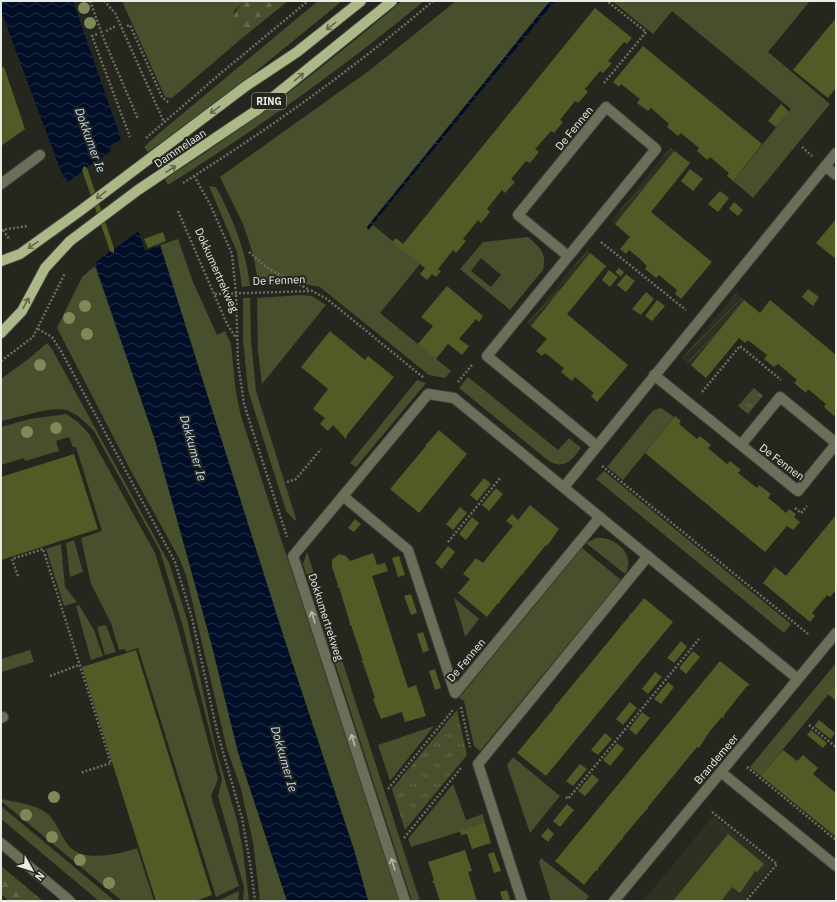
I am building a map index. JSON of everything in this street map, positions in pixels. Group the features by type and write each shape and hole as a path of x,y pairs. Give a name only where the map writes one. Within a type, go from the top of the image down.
{"main road":[{"name":"Dammelaan","path":"1,261 20,254 63,224 246,86 298,52 361,1"},
{"name":"Dammelaan","path":"1,333 22,311 45,268 70,241 138,190 257,110 392,1"}],"street":[{"name":"De Fennen","path":"486,356 656,149 606,107 518,215 568,256"},
{"path":"564,487 836,153"},
{"path":"1,184 40,155"},
{"path":"825,166 836,175"},
{"path":"486,356 597,446"},
{"name":"De Fennen","path":"654,375 741,446 798,491 836,444 780,397 741,446"},
{"path":"293,556 428,394 454,398 798,679"},
{"name":"De Fennen","path":"343,496 408,550 455,693 600,517"},
{"name":"Dokkumertrekweg","path":"293,556 405,901"},
{"path":"522,901 478,764 648,556"},
{"name":"Brandemeer","path":"614,901 698,798 722,773 836,633"},
{"path":"722,773 836,866"},
{"path":"1,843 70,901"}],"path":[{"path":"90,1 105,42 138,119"},
{"path":"104,1 115,13 164,122 308,1"},
{"name":"Dokkumertrekweg","path":"293,556 244,404 236,338 236,293 232,254 210,204 194,176 252,138 357,61 433,1"},
{"path":"604,83 646,32 607,1"},
{"path":"127,26 130,25 162,97 169,103"},
{"path":"106,31 116,26"},
{"path":"98,34 92,36 130,137"},
{"name":"Dokkumertrekweg","path":"178,211 227,324 236,338"},
{"path":"1,230 31,225"},
{"path":"588,232 699,321"},
{"path":"250,252 269,269 312,291"},
{"path":"1,361 29,340 38,329 67,271"},
{"name":"De Fennen","path":"215,294 312,291 327,299 424,378 432,380"},
{"path":"38,329 52,337 61,351 175,562 192,618 217,731 242,818 252,869 255,901"},
{"path":"446,397 476,360 486,356"},
{"path":"288,482 296,479 321,449"},
{"path":"589,456 808,634"},
{"path":"448,542 501,477"},
{"path":"18,576 12,558 43,548 111,764 80,774"},
{"path":"566,797 568,799 699,639"},
{"path":"50,676 79,665"},
{"path":"388,789 460,702 470,748"},
{"path":"809,725 836,747"},
{"path":"404,838 466,763"},
{"path":"746,766 836,840"},
{"path":"712,812 777,864 746,901"}],"shaded area":[{"path":"671,147 691,163 630,237 611,221"},
{"path":"587,250 607,266 547,339 527,323"},
{"path":"736,293 760,313 706,378 682,358"},
{"path":"713,816 773,864 743,901 643,901"}],"green space":[{"path":"122,1 244,1 234,11 236,32 241,39 172,98 165,97"},
{"path":"244,1 288,1 241,39 235,28 234,15"},
{"path":"318,1 342,1 249,77 148,152 144,147 157,135"},
{"path":"402,1 424,1 331,74 267,120 168,185 165,179 227,138 257,116 345,48"},
{"path":"456,1 550,1 367,227 369,229 373,225 420,264 380,313 451,371 445,378 429,375 320,287 304,284 259,286 253,254 243,224 220,177 370,70"},
{"path":"612,1 810,1 768,52 830,104 753,198 733,181 791,109 672,11 653,34"},
{"path":"209,186 216,187 238,235 250,286 242,287 237,252"},
{"path":"528,237 542,251 544,259 543,270 510,310 460,269 483,242","holes":["481,258 501,275 491,287 471,271"]},
{"path":"178,239 193,282 217,335 225,331 231,344 236,393 241,416 399,901 368,901 354,850 284,638 160,245"},
{"path":"95,266 155,440 211,642 238,752 287,901 260,901 253,842 241,789 227,749 186,575 179,558 131,471 57,328 82,277"},
{"path":"301,295 312,296 326,305 262,384 258,352 257,298"},
{"path":"243,298 250,298 251,340 256,391 296,519 295,521 286,511 248,390 243,339"},
{"path":"47,343 52,349 169,563 187,619 216,750 237,820 243,851 249,901 243,901 244,887 218,796 222,779 183,627 160,551 94,431 74,413 60,409 43,411 1,421 1,379"},
{"path":"468,377 558,450 569,438 581,448 571,460 564,464 555,464 550,462 459,388"},
{"path":"417,380 426,383 356,467 350,463"},
{"path":"754,388 763,396 748,414 738,406"},
{"path":"661,408 674,417 623,480 607,467 649,415 654,410"},
{"path":"66,414 78,422 89,434 155,553 178,628 218,779 211,796 239,886 216,897 138,648 126,652 125,649 119,650 111,623 91,584 81,538 102,531 76,447 73,447 69,437 56,441 59,451 25,461 24,458 1,465 1,427 30,419"},
{"path":"604,471 791,624 784,633 596,479"},
{"path":"596,538 610,540 622,548 628,560 628,567 625,574 586,543"},
{"path":"74,540 83,572 70,577 66,543"},
{"path":"61,544 65,587 77,602 64,606 46,549"},
{"path":"582,548 621,580 480,751 474,746 464,701 459,698"},
{"path":"307,552 420,901 412,901 303,564"},
{"path":"454,598 479,619 466,636 465,636"},
{"path":"79,605 94,630 103,656 91,660 76,606"},
{"path":"106,625 116,652 105,655 97,627"},
{"path":"30,650 34,662 1,672 1,659"},
{"path":"836,663 836,685 761,776 750,767"},
{"path":"457,710 467,755 405,830 392,789"},
{"path":"434,726 390,781 378,745"},
{"path":"513,757 560,796 530,833 507,765"},
{"path":"453,784 466,820 483,814 485,824 411,847 408,839"},
{"path":"1,799 30,805 45,812 53,819 69,846 75,851 83,854 102,856 121,853 137,848 154,901 122,901 1,801"},
{"path":"1,806 115,901 99,901 1,819"},
{"path":"541,858 589,896 585,901 551,901 539,862"},
{"path":"1,866 43,901 9,901 1,894"},
{"path":"239,891 238,901 217,901"}],"water":[{"name":"Dokkumer Ie","path":"1,1 73,1 121,139 110,148 145,251 160,245 284,638 354,850 368,901 287,901 238,752 211,642 155,440 66,178 63,177 1,11","holes":["84,166 87,168 114,248 113,253 110,251 82,170"]},
{"path":"550,1 555,1 368,230 367,227"}],"pier":[{"path":"121,139 122,141 112,149 140,230 113,250 85,169 111,151 110,148"},
{"path":"84,170 112,250 96,262 97,265 94,268 94,262 65,179 62,178 66,178 68,182"}],"building":[{"path":"595,8 632,38 627,44 624,42 608,61 612,63 603,73 600,71 585,89 588,92 578,103 575,101 560,120 563,122 554,133 551,131 535,149 539,152 530,163 526,161 511,179 515,182 505,193 502,190 487,209 490,212 481,223 478,220 463,239 466,241 456,253 453,250 438,269 441,271 436,277 432,274 427,280 420,274 425,268 392,242 396,238 403,244"},
{"path":"836,18 836,88 828,98 793,70"},
{"path":"643,46 762,144 733,181 727,176 729,173 710,157 707,160 697,151 699,148 681,133 678,136 667,127 669,124 651,108 648,111 637,103 640,99 621,84 619,87 613,82"},
{"path":"4,67 25,129 1,146 1,68"},
{"path":"781,104 789,112 776,127 768,121"},
{"path":"674,151 690,163 651,212 712,262 681,299 675,294 677,290 659,275 656,278 645,269 647,266 639,258 629,250 626,254 620,249 630,237 615,224"},
{"path":"84,166 87,168 114,248 114,253 110,251 82,170"},
{"path":"690,169 703,179 693,191 681,181"},
{"path":"720,191 729,198 718,212 708,204"},
{"path":"734,202 743,210 738,216 729,209"},
{"path":"836,219 836,259 816,243"},
{"path":"163,232 166,241 148,248 144,239"},
{"path":"590,253 606,266 567,314 628,365 597,402 591,396 594,393 575,377 572,381 561,372 564,368 545,353 542,356 536,351 547,339 531,326"},
{"path":"619,268 624,272 621,277 615,272"},
{"path":"609,270 618,277 610,287 602,280"},
{"path":"626,274 635,281 626,292 617,285"},
{"path":"447,286 483,316 479,322 476,319 459,339 469,346 462,355 448,344 436,359 418,344 433,326 421,317"},
{"path":"808,289 819,297 813,306 802,297"},
{"path":"646,292 654,299 641,315 632,309"},
{"path":"657,300 665,306 652,321 645,316"},
{"path":"744,300 760,313 770,300 836,355 836,414 834,416 824,407 826,404 808,389 806,393 794,383 797,380 778,364 774,367 764,359 767,355 748,340 745,343 739,338 706,378 691,365"},
{"path":"330,331 365,360 368,356 394,377 347,435 346,439 333,425 328,431 320,424 325,418 313,409 328,389 301,367"},
{"path":"675,416 681,421 679,424 697,439 700,436 711,445 708,448 727,464 730,461 741,470 738,473 757,488 759,485 771,494 768,498 786,513 789,509 796,514 794,517 800,522 793,530 787,526 765,552 645,453"},
{"path":"439,430 467,454 419,513 390,489 426,446 426,443 427,444"},
{"path":"74,454 98,529 1,560 1,477"},
{"path":"484,478 491,484 477,501 470,495"},
{"path":"496,488 503,494 489,511 482,505"},
{"path":"530,505 559,529 547,546 546,545 523,575 522,574 487,617 458,593 470,579 463,574 476,558 483,563 513,526 506,521 512,514 518,520"},
{"path":"460,507 467,513 453,530 446,524"},
{"path":"836,515 836,590 830,597 827,595 812,613 815,616 810,622 763,583 775,567 786,576"},
{"path":"472,517 479,523 466,540 459,534"},
{"path":"355,519 361,524 354,532 348,528"},
{"path":"448,546 455,552 442,569 435,563"},
{"path":"373,553 377,565 385,563 388,571 372,576 408,688 416,685 426,716 405,722 402,712 381,719 373,699 375,698 361,661 363,661 351,625 349,625 350,623 339,587 337,588 338,585 332,567 332,560 339,554 346,556 350,561"},
{"path":"399,556 405,575 398,577 392,558"},
{"path":"411,594 417,613 411,615 404,596"},
{"path":"644,598 673,622 546,776 517,753 555,707 555,704 556,705 630,615 629,614 632,613"},
{"path":"423,632 429,650 423,653 417,634"},
{"path":"681,641 687,647 674,663 667,658"},
{"path":"136,650 212,895 195,901 156,901 82,667"},
{"path":"693,651 700,657 686,674 679,668"},
{"path":"720,661 750,685 747,686 724,715 724,718 722,717 710,731 699,748 697,747 648,807 648,810 647,809 623,837 623,840 622,839 598,868 598,871 596,870 584,885 555,861"},
{"path":"435,669 441,688 435,690 429,671"},
{"path":"655,672 662,677 648,694 642,689"},
{"path":"668,682 674,687 661,704 654,699"},
{"path":"836,685 836,701 828,694"},
{"path":"630,702 637,708 623,725 616,719"},
{"path":"642,712 650,718 636,735 629,729"},
{"path":"819,720 835,733 831,739 814,726"},
{"path":"811,730 827,743 823,748 807,735"},
{"path":"605,733 612,739 598,755 591,750"},
{"path":"617,743 624,749 610,766 603,760"},
{"path":"783,750 797,761 803,755 818,768 813,774 836,793 835,836 761,776"},
{"path":"580,764 587,769 573,786 566,781"},
{"path":"592,774 599,780 585,796 578,791"},
{"path":"567,804 574,810 560,827 553,821"},
{"path":"485,823 491,843 472,849 467,834 461,835 460,831"},
{"path":"548,828 554,834 548,842 541,836"},
{"path":"728,834 764,864 757,872 755,871 740,893 732,887 722,900 723,901 673,901"},
{"path":"465,850 472,871 468,872 477,901 440,901 434,883 432,882 434,880 428,862"},
{"path":"494,852 501,871 494,873 488,854"},
{"path":"507,890 510,901 503,901 500,892"}]}
